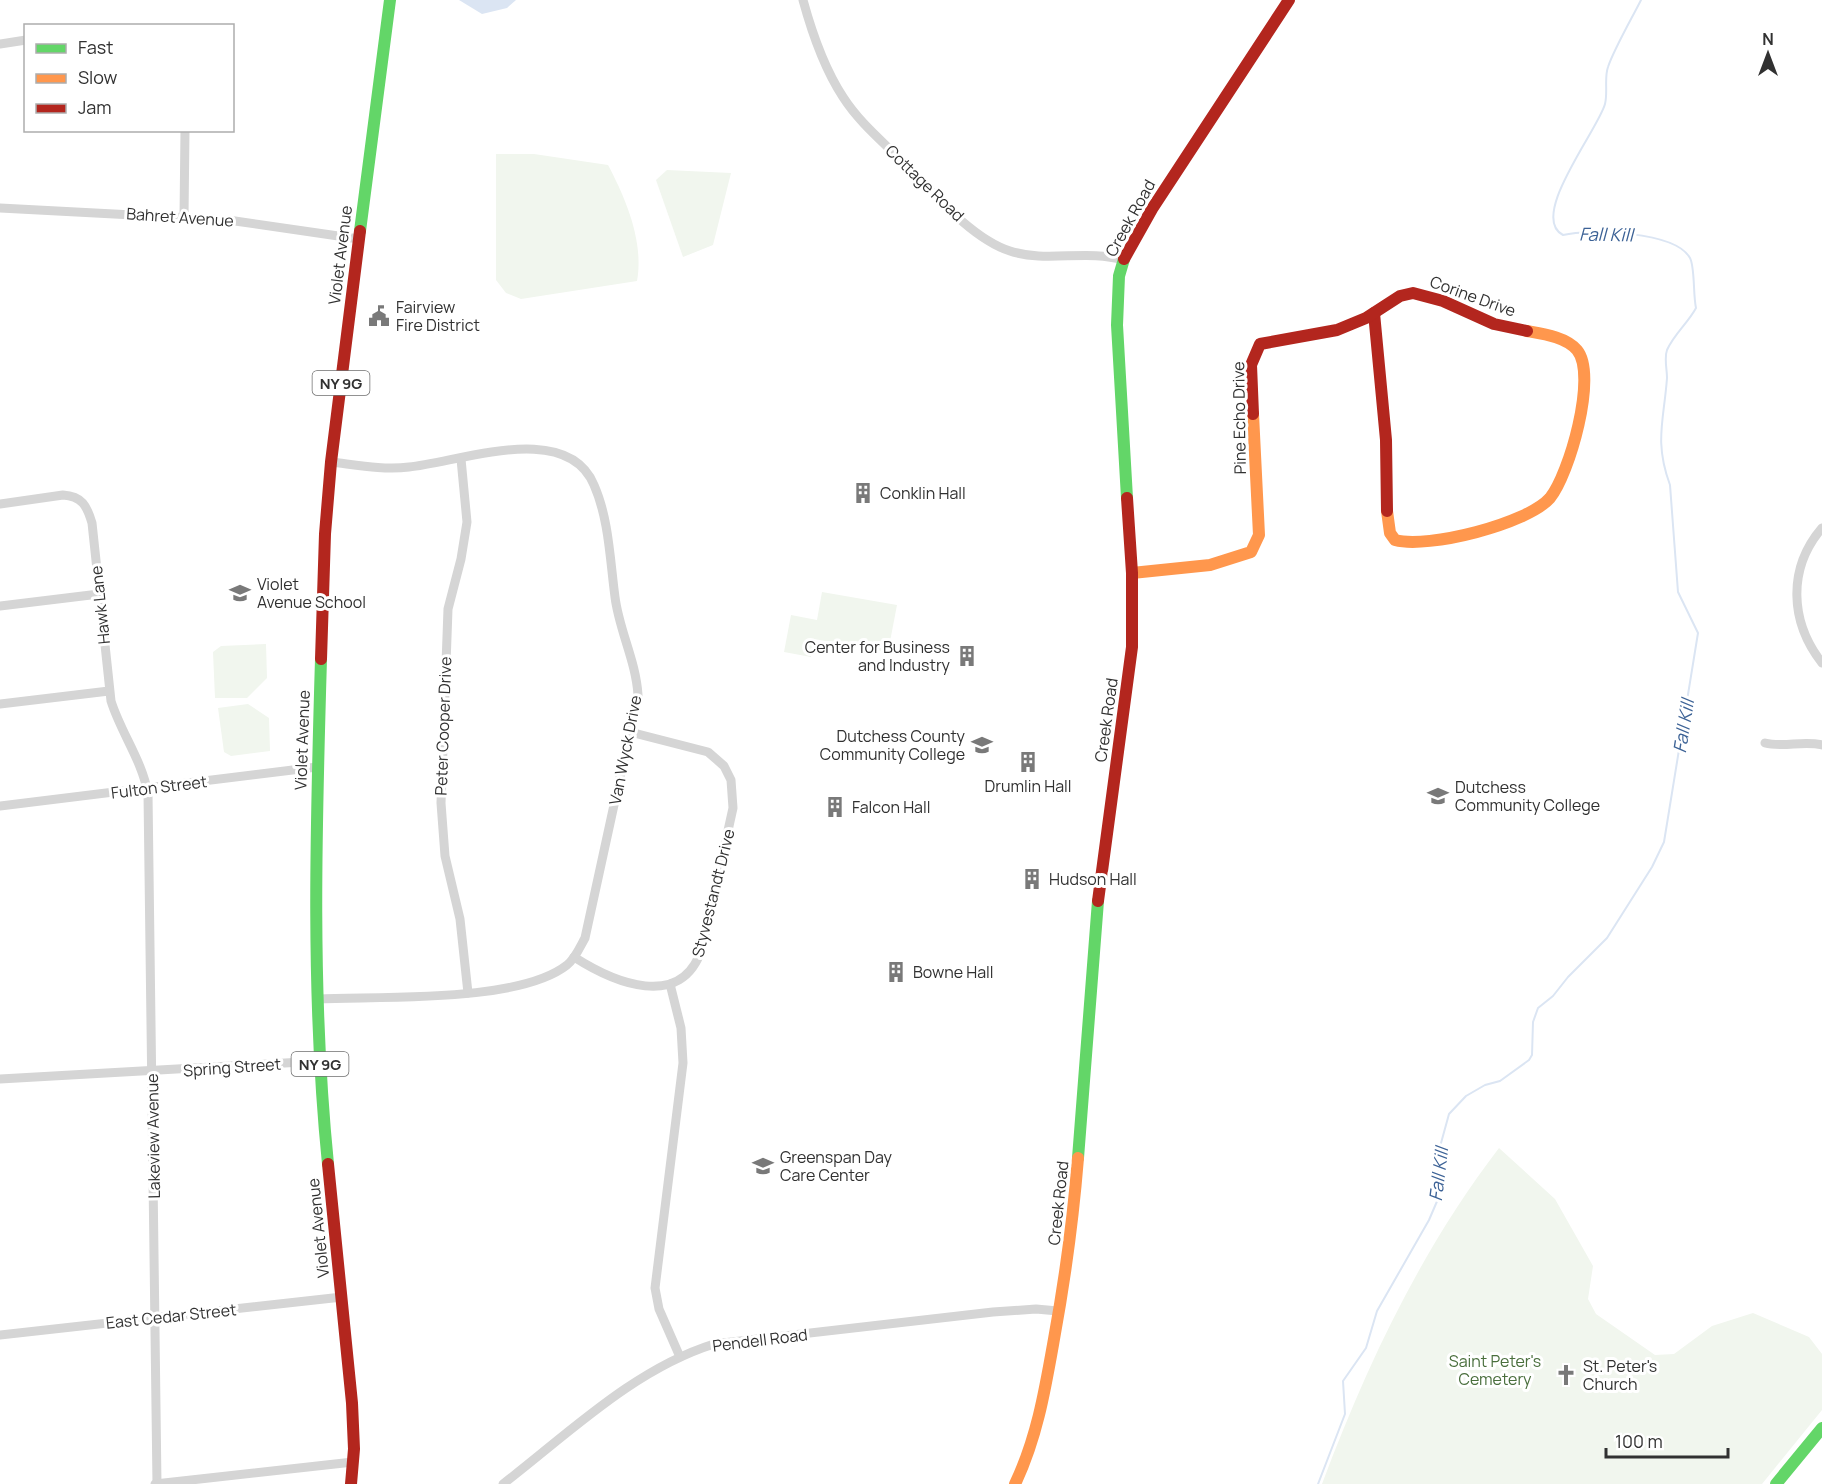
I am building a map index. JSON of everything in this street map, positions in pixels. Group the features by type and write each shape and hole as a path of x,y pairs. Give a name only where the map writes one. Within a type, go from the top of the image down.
{"street":[{"name":"Violet Avenue","path":"351,1484 353,1419 320,1061 315,870 317,767 325,534 331,462 390,0"},
{"name":"Cottage Road","path":"803,0 822,57 847,103 872,132 978,233 999,247 1023,254 1101,256 1123,261"},
{"name":"Creek Road","path":"1015,1484 1029,1455 1039,1422 1076,1203 1096,919 1132,647 1132,573 1117,325 1117,284 1123,261 1152,209 1289,0"},
{"path":"0,44 24,40"},
{"path":"184,217 185,132"},
{"name":"Bahret Avenue","path":"0,208 184,217 261,224 359,238"},
{"name":"Corine Drive","path":"1417,293 1496,326 1558,339 1579,351 1584,364 1584,382 1570,460 1559,489 1531,514 1505,525 1422,542 1401,542 1390,533 1386,440 1374,312 1397,295 1417,293"},
{"name":"Pine Echo Drive","path":"1132,573 1194,567 1240,558 1251,552 1259,535 1251,365 1257,348 1260,344 1334,331 1374,312"},
{"name":"Van Wyck Drive","path":"318,999 468,993 533,984 569,964 585,938 638,695 638,683 616,603 605,519 594,484 574,460 559,452 521,449 389,468 331,462"},
{"name":"Peter Cooper Drive","path":"461,459 467,522 461,559 448,609 441,803 445,856 460,919 468,993"},
{"name":"Hawk Lane","path":"0,504 63,495 80,499 89,512 109,691 118,724 142,769 147,788"},
{"path":"1822,528 1803,558 1797,580 1796,600 1800,622 1808,645 1822,663"},
{"path":"0,606 99,594"},
{"path":"0,704 109,691"},
{"name":"Styvestandt Drive","path":"630,732 708,752 724,766 733,787 733,808 700,956 692,969 670,984"},
{"path":"1765,743 1773,745 1803,742 1822,745"},
{"name":"Fulton Street","path":"0,806 317,767"},
{"name":"Lakeview Avenue","path":"147,788 156,1484"},
{"path":"574,957 594,970 627,983 655,988 670,984 681,1028 683,1070 655,1288 659,1309 680,1357"},
{"name":"Spring Street","path":"0,1079 320,1061"},
{"name":"East Cedar Street","path":"0,1335 342,1297"},
{"name":"Pendell Road","path":"503,1484 630,1387 680,1357 714,1344 748,1338 1009,1311 1059,1311"},
{"path":"1776,1484 1822,1428"},
{"path":"156,1484 353,1462"}],"green space":[{"path":"496,154 534,154 608,165 627,206 636,236 639,266 637,281 521,299 506,293 496,280"},
{"path":"667,170 731,173 713,245 683,257 656,180"},
{"path":"822,592 897,605 888,652 814,639 811,657 784,652 791,615 817,620"},
{"path":"266,644 267,678 247,698 215,698 213,652 221,646"},
{"path":"248,704 269,718 270,751 231,756 224,752 218,708"},
{"name":"Saint Peter's Cemetery","path":"1499,1148 1555,1199 1593,1266 1588,1299 1596,1314 1655,1355 1674,1354 1712,1326 1753,1313 1809,1337 1822,1354 1822,1410 1762,1484 1322,1484 1358,1395 1398,1309 1445,1227"}],"shaded area":[{"path":"459,0 516,0 507,8 482,14"}],"waterway":[{"name":"Fall Kill","path":"1318,1484 1345,1414 1343,1381 1366,1348 1377,1311 1429,1220 1438,1199 1438,1154 1449,1114 1466,1096 1485,1085 1500,1081 1529,1060 1532,1055 1533,1022 1538,1008 1553,996 1568,977 1607,938 1652,867 1664,842 1698,633 1678,592 1670,485 1661,443 1667,378 1666,353 1673,339 1696,308 1693,268 1690,258 1681,249 1668,242 1631,234 1592,232 1563,235 1554,225 1554,211 1559,192 1600,116 1605,104 1608,67 1641,0"}],"traffic: fast":[{"path":"360,231 390,0"},
{"path":"1124,259 1119,276 1117,325 1127,498"},
{"path":"321,659 316,912 319,1038 328,1164"},
{"path":"1078,1158 1098,901"},
{"path":"1776,1484 1822,1428"}],"traffic: slow":[{"path":"1387,511 1390,533 1395,540 1430,541 1452,538 1500,525 1538,508 1550,498 1565,469 1578,425 1583,402 1583,363 1577,350 1567,342 1527,331"},
{"path":"1132,573 1210,565 1251,552 1259,535 1253,414"},
{"path":"1015,1484 1035,1431 1047,1377 1065,1272 1078,1158"}],"traffic: jam":[{"path":"1124,259 1152,209 1289,0"},
{"path":"321,659 325,534 331,462 360,231"},
{"path":"1253,414 1251,365 1260,344 1337,330 1366,318 1400,296 1413,293 1443,301 1494,324 1527,331"},
{"path":"1374,313 1386,440 1387,511"},
{"path":"1098,901 1132,647 1132,573 1127,498"},
{"path":"328,1164 352,1403 354,1449 351,1484"}],"place":[{"name":"Fairview Fire District","path":"379,316"},
{"name":"Conklin Hall","path":"863,493"},
{"name":"Violet Avenue School","path":"240,593"},
{"name":"Center for Business and Industry","path":"967,656"},
{"name":"Dutchess County Community College","path":"982,745"},
{"name":"Drumlin Hall","path":"1028,762"},
{"name":"Dutchess Community College","path":"1438,796"},
{"name":"Falcon Hall","path":"835,807"},
{"name":"Hudson Hall","path":"1032,879"},
{"name":"Bowne Hall","path":"896,972"},
{"name":"Greenspan Day Care Center","path":"763,1166"},
{"name":"St. Peter's Church","path":"1566,1375"}]}
